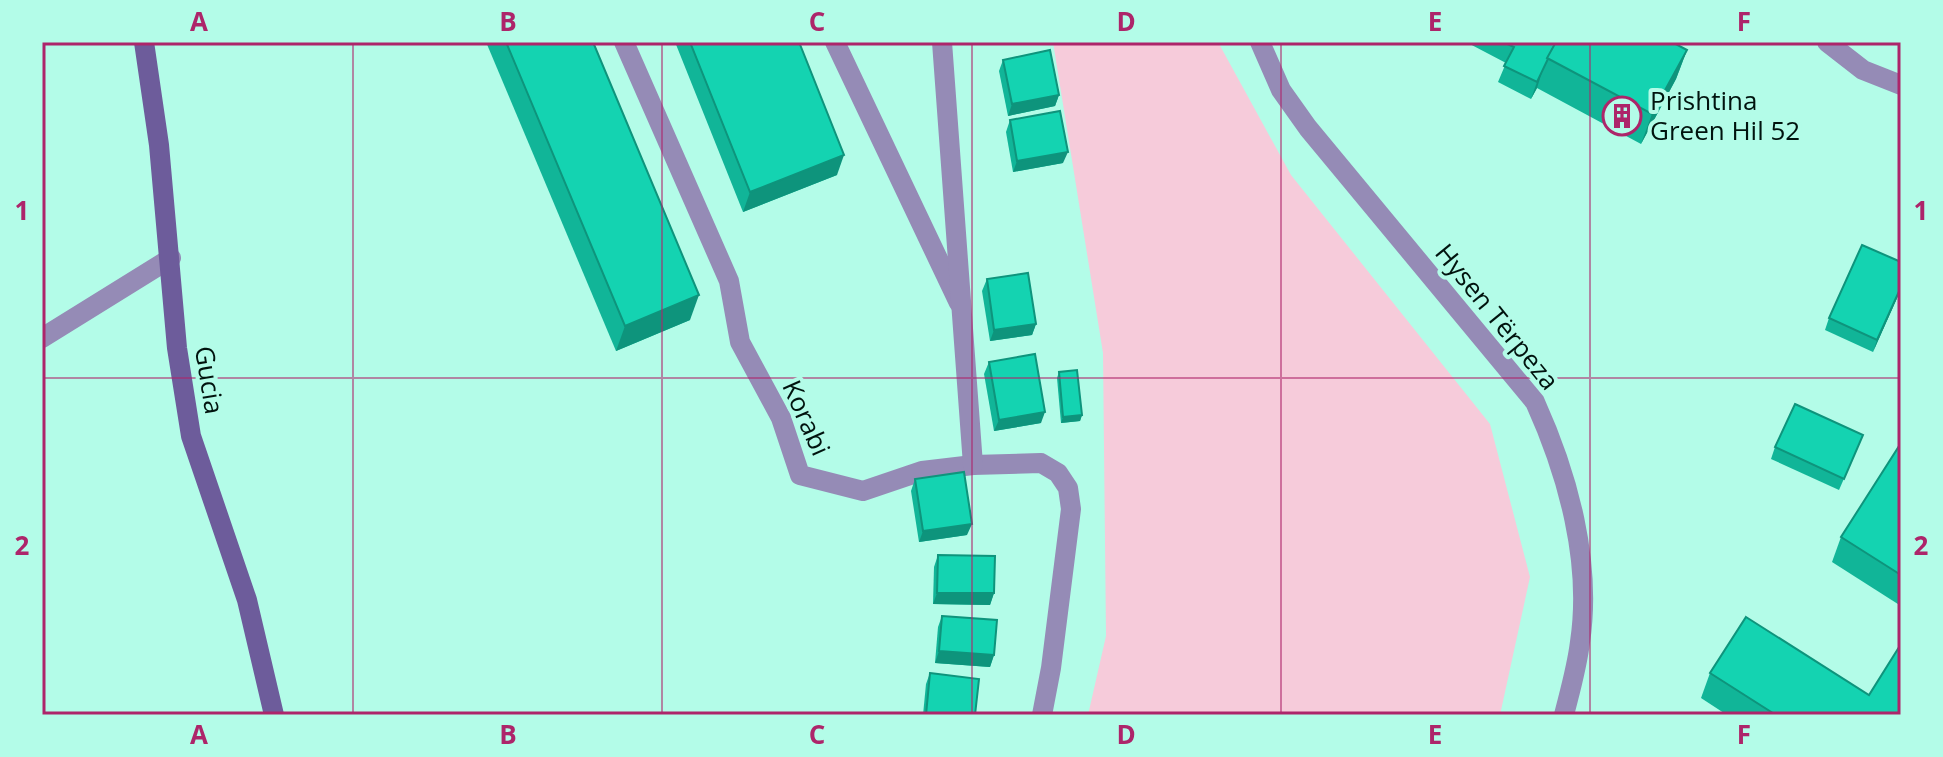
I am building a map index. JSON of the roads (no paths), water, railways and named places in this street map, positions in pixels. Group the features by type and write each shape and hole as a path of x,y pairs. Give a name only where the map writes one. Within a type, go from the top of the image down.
{"street":[{"name":"Gucia","path":"144,42 159,145 177,348 191,436 247,600 274,715"},
{"name":"Korabi","path":"624,42 729,281 740,342 781,418 800,475 863,491 922,471 973,465 1041,463 1058,473 1068,488 1071,509 1042,715"},
{"path":"835,42 964,314"},
{"path":"942,42 973,465"},
{"name":"Hysen Tërpeza","path":"1260,42 1281,90 1308,128 1535,402 1555,446 1578,545 1582,592 1581,640 1564,715"},
{"path":"1827,42 1863,70 1901,85"},
{"path":"42,338 171,258"}],"place":[{"name":"Prishtina Green Hil 52","path":"1622,116"}]}
